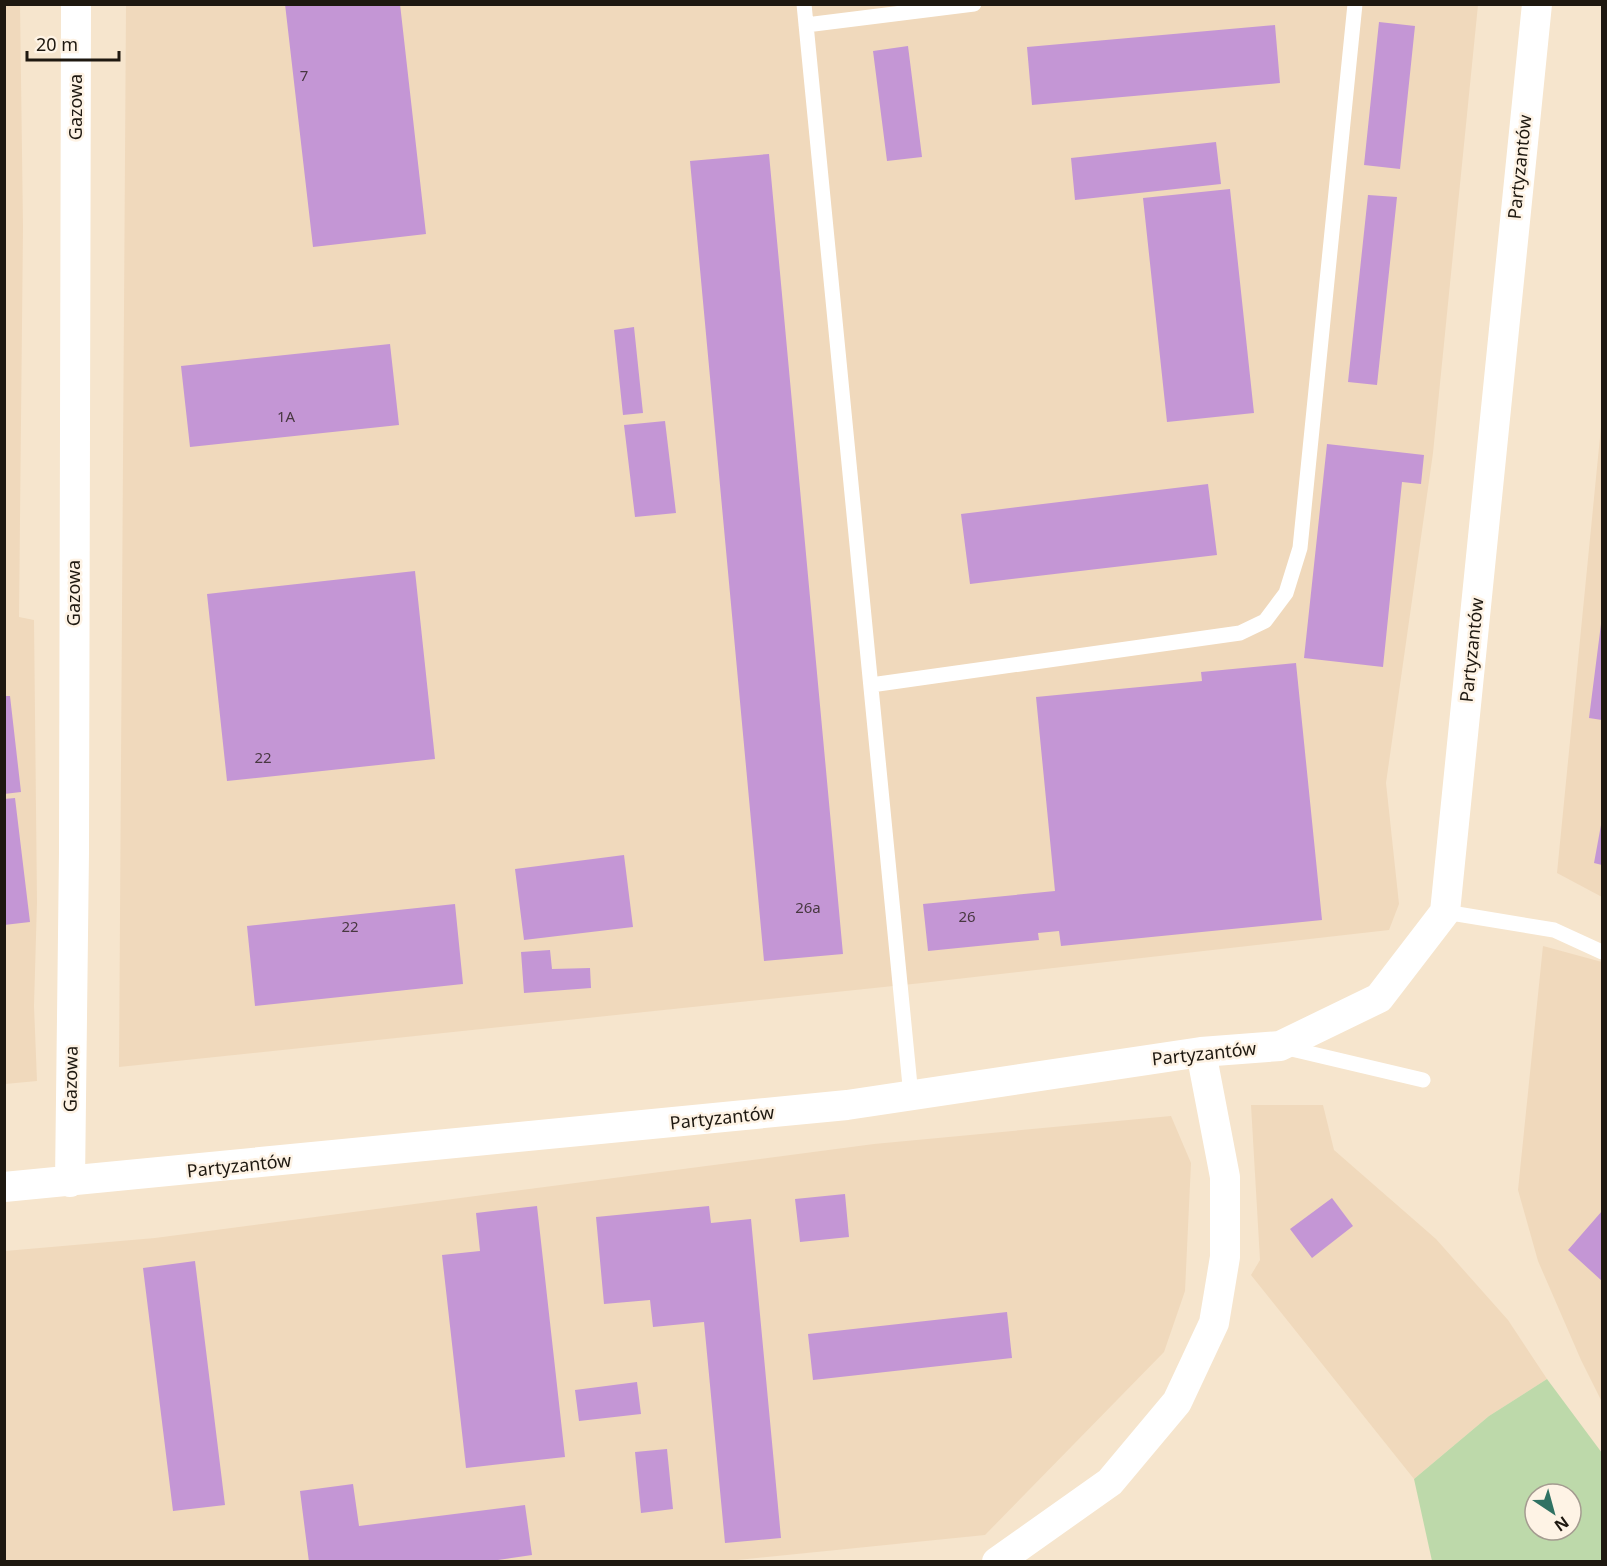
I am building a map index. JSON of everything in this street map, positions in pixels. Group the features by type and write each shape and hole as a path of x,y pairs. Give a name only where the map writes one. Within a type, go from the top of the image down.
{"street":[{"name":"Gazowa","path":"70,1182 74,840 76,4"},
{"name":"Partyzantów","path":"4,1187 847,1105 1201,1052 1280,1046 1379,998 1445,912 1537,4"},
{"path":"997,1562 1110,1482 1177,1402 1214,1323 1225,1257 1225,1177 1201,1052"}],"lane":[{"path":"804,4 911,1096"},
{"path":"806,24 974,4"},
{"path":"871,685 1240,633 1265,621 1286,593 1300,548 1355,4"},
{"path":"1445,912 1554,930 1602,952"},
{"path":"1280,1046 1423,1080"}],"shaded area":[{"path":"20,4 23,227 19,617 34,620 37,902 34,1006 37,1081 5,1084 4,5"},
{"path":"126,5 1478,5 1433,453 1386,783 1399,904 1389,930 922,983 119,1067"},
{"path":"1602,417 1602,897 1557,873"},
{"path":"1543,946 1602,962 1602,1402 1538,1261 1518,1190"},
{"path":"1251,1105 1323,1105 1334,1150 1436,1239 1508,1320 1547,1379 1489,1416 1414,1479 1251,1275 1260,1260"},
{"path":"1171,1116 1191,1163 1185,1291 1164,1352 985,1535 718,1562 5,1562 5,1251 155,1238 874,1144"}],"green space":[{"path":"1547,1379 1602,1453 1602,1561 1432,1561 1414,1479 1489,1416"}],"building":[{"path":"285,4 400,4 426,234 313,247"},
{"path":"1379,22 1415,26 1400,169 1364,165"},
{"path":"1275,25 1280,83 1032,105 1027,47"},
{"path":"908,46 922,157 887,161 873,51"},
{"path":"1216,142 1221,184 1075,200 1071,158"},
{"path":"769,154 843,954 764,961 690,161"},
{"path":"1230,189 1254,413 1167,422 1143,198"},
{"path":"1368,195 1397,197 1377,385 1348,382"},
{"path":"634,327 643,413 623,415 614,330"},
{"path":"390,344 399,425 190,447 181,366"},
{"path":"665,421 676,513 635,517 624,425"},
{"path":"1327,444 1424,455 1421,484 1402,482 1383,667 1304,658"},
{"path":"1208,484 1217,555 970,584 961,514"},
{"path":"415,571 435,759 227,781 207,594"},
{"path":"1602,624 1602,720 1589,718"},
{"path":"1296,663 1322,920 1061,946 1059,931 1038,933 1039,940 928,951 923,904 1055,891 1036,697 1202,681 1201,672"},
{"path":"4,696 10,696 21,792 4,794"},
{"path":"15,798 30,922 4,925 4,799"},
{"path":"1602,825 1602,865 1594,863"},
{"path":"624,855 633,927 524,940 515,869"},
{"path":"455,904 463,984 255,1006 247,926"},
{"path":"550,950 552,969 590,968 591,988 524,993 521,952"},
{"path":"845,1194 849,1237 800,1242 795,1199"},
{"path":"1332,1198 1353,1226 1312,1258 1290,1229"},
{"path":"537,1206 565,1457 466,1468 442,1255 480,1251 476,1213"},
{"path":"709,1206 711,1223 751,1219 781,1538 725,1543 704,1322 653,1327 650,1300 604,1304 596,1217"},
{"path":"1602,1211 1602,1281 1568,1250"},
{"path":"195,1261 225,1505 173,1511 143,1268"},
{"path":"1007,1312 1012,1358 813,1380 808,1334"},
{"path":"637,1382 641,1414 579,1421 575,1390"},
{"path":"667,1449 673,1509 641,1513 635,1452"},
{"path":"353,1484 359,1526 525,1505 532,1555 484,1562 309,1562 300,1491"}]}
